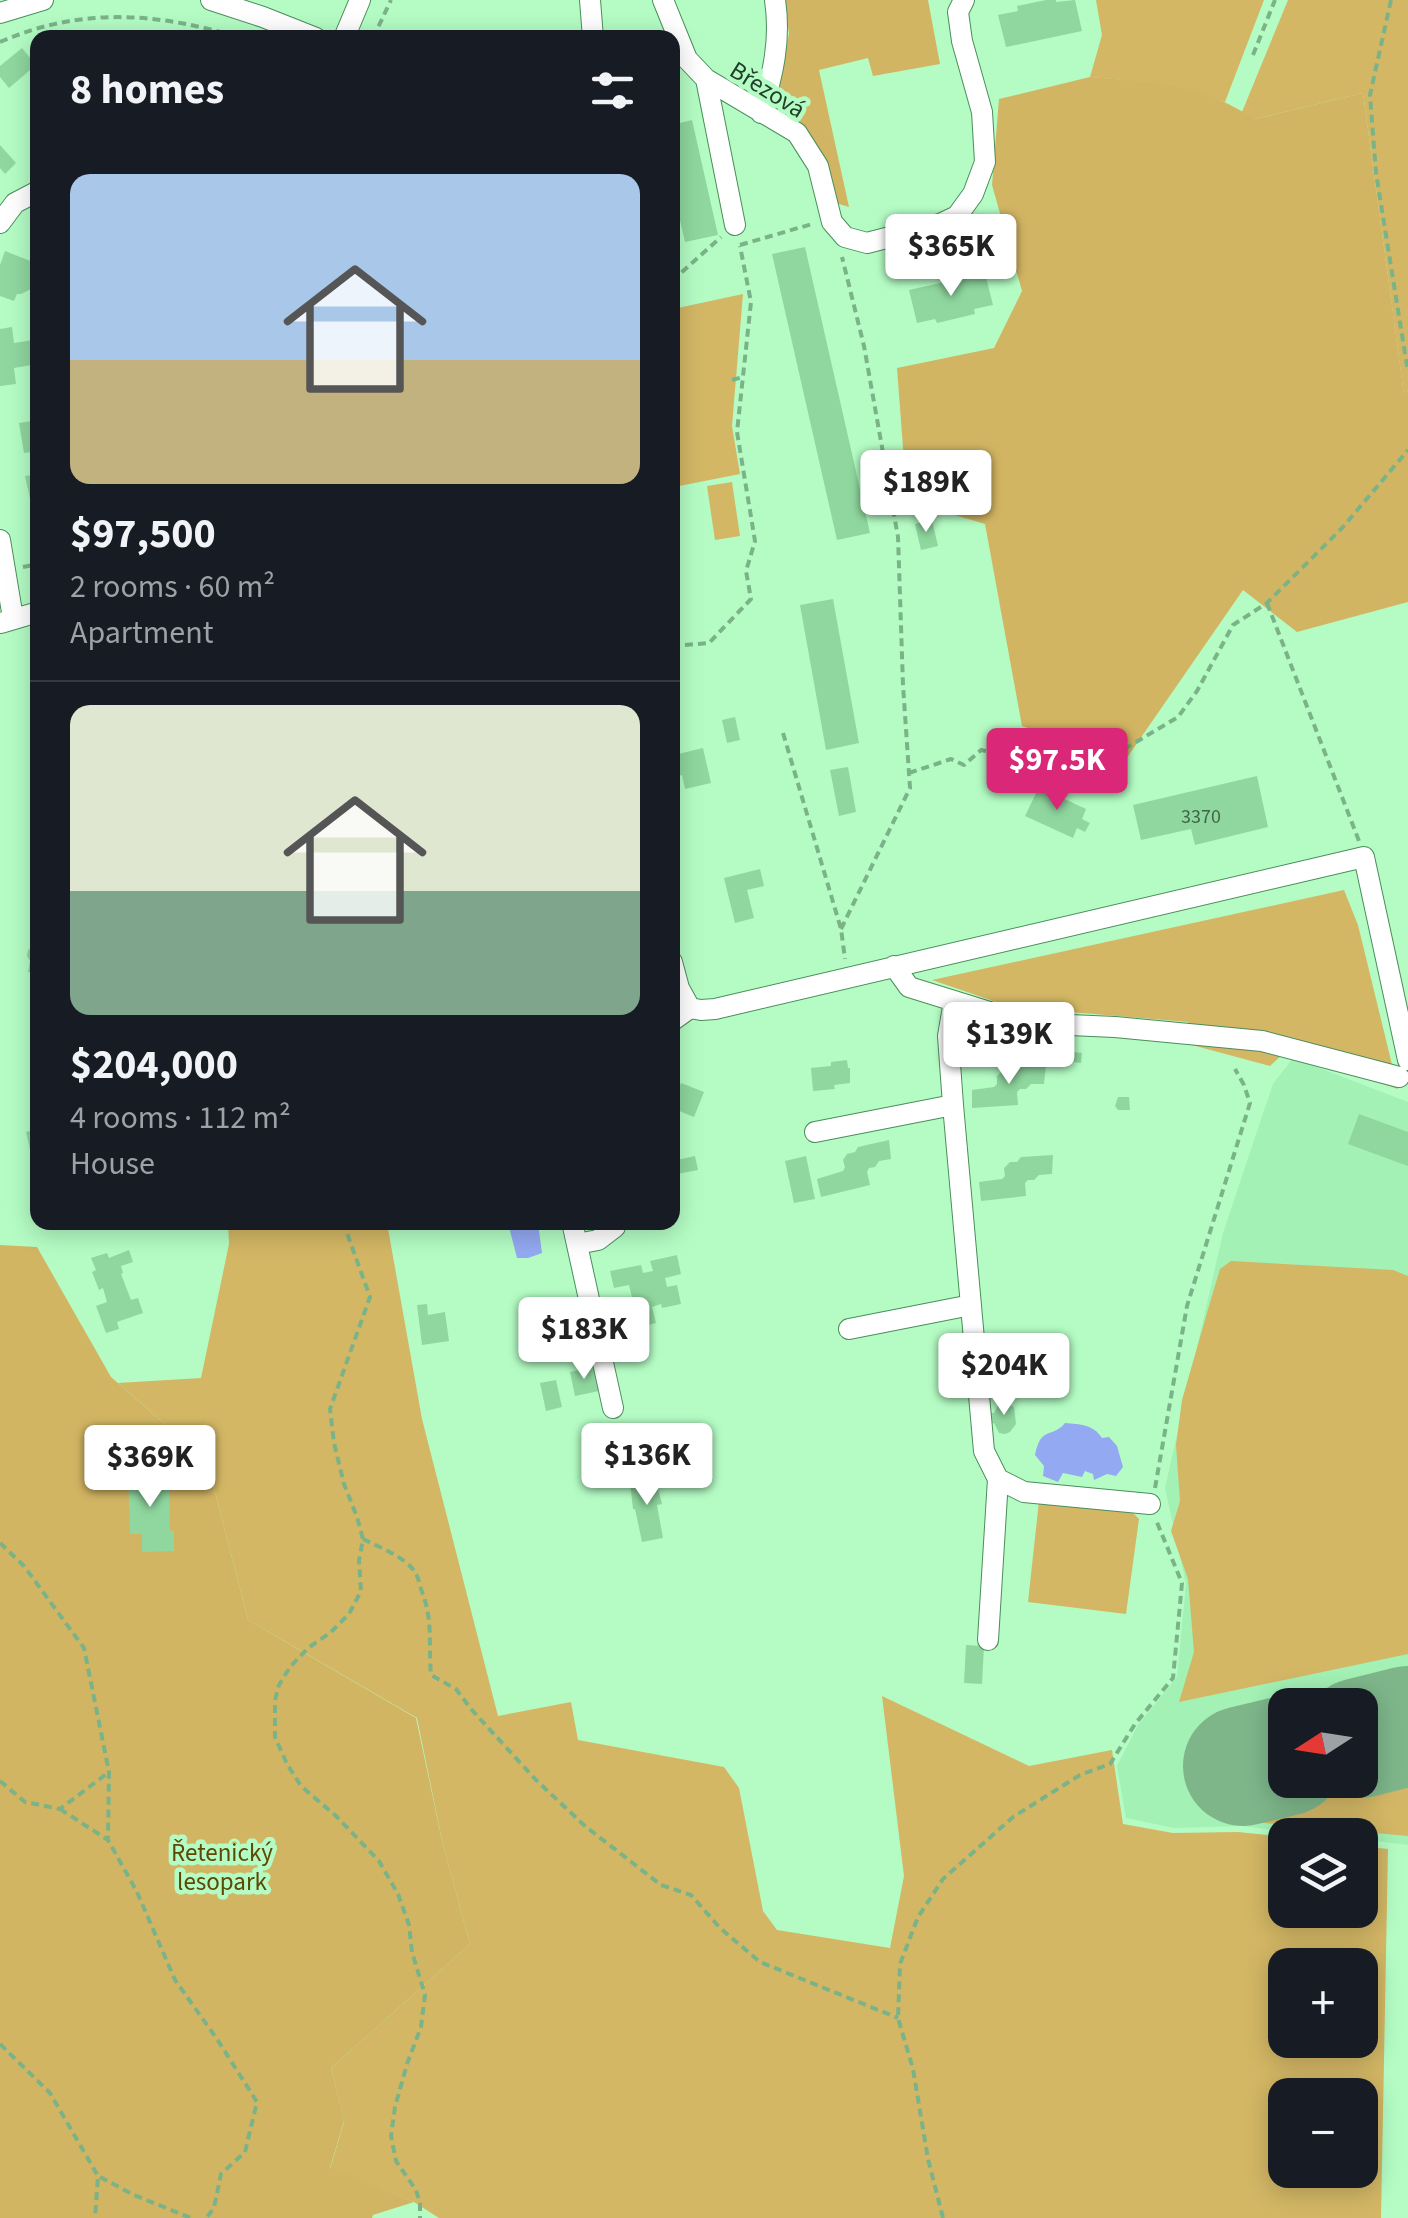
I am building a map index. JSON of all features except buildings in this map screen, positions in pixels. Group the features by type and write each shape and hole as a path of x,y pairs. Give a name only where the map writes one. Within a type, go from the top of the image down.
{"street":[{"path":"0,13 43,0"},
{"path":"211,0 296,30"},
{"path":"347,30 360,0"},
{"path":"590,0 592,30"},
{"name":"Březová","path":"664,0 676,30"},
{"path":"761,113 772,78 779,25 775,0"},
{"path":"831,218 845,237 867,244 957,216 973,194 985,162 982,112 958,12 964,0"},
{"name":"Březová","path":"680,41 687,59 706,79 796,133 818,166 831,218"},
{"path":"706,79 737,235"},
{"path":"0,223 14,203 30,194"},
{"path":"0,540 6,621"},
{"path":"680,1015 690,1008 715,1008 894,966 1364,857 1404,1069 1262,1041 1047,1024 996,1014 909,987 894,966"},
{"path":"680,990 690,1008"},
{"path":"954,1000 948,1036 984,1451 998,1480 988,1640"},
{"path":"816,1132 953,1105"},
{"path":"574,1230 612,1408"},
{"path":"577,1244 598,1240 612,1230"},
{"path":"849,1329 971,1304"},
{"path":"998,1480 1024,1492 1150,1504"}],"path":[{"path":"378,30 391,0"},
{"path":"1252,55 1276,0"},
{"path":"1391,0 1370,95 1376,173 1408,372"},
{"path":"34,30 126,16 162,18 217,30"},
{"path":"0,42 30,32"},
{"path":"680,272 737,235 831,218"},
{"path":"680,645 709,643 751,600 746,571 755,541 737,432 750,302 737,235"},
{"path":"840,254 864,346 898,537 910,788 841,929"},
{"path":"732,380 742,376"},
{"path":"908,773 952,760 964,765 981,750 998,754 1010,748 1046,750 1082,768 1111,756 1178,717 1233,625 1267,603 1344,527 1408,450"},
{"path":"1267,603 1364,857"},
{"path":"783,733 841,929 849,977"},
{"path":"942,2218 913,2069 898,2018 900,1964 918,1917 943,1879 1013,1816 1080,1775 1110,1764 1135,1724 1174,1678 1182,1582 1150,1504 1158,1482 1188,1306 1250,1104 1234,1069"},
{"path":"346,1230 370,1296 330,1409 344,1484 363,1539 359,1561 361,1591 349,1614 290,1667 279,1685 274,1700 275,1736 301,1786 379,1861 398,1894 409,1925 412,1952 426,1995 421,2028 407,2064 390,2136 396,2161 416,2190 420,2218"},
{"path":"363,1539 414,1569 428,1608 431,1675 456,1689 536,1780 585,1826 661,1886 690,1895 720,1928 760,1962 898,2018"},
{"path":"0,1543 24,1566 84,1648 109,1772 108,1840"},
{"path":"60,1809 109,1772"},
{"path":"0,1780 24,1802 60,1809 108,1840 137,1892 175,1980 257,2102 245,2152 221,2174 214,2208 206,2218"},
{"path":"0,2044 50,2093 98,2176 191,2218"},
{"path":"95,2218 98,2176"}],"shaded area":[{"path":"1096,0 1264,0 1225,102 1176,88 1090,77 1102,35"},
{"path":"1288,0 1408,0 1408,391 1404,395 1363,93 1256,119 1242,112"},
{"path":"743,294 732,426 740,474 680,486 680,308"},
{"path":"732,482 740,536 715,540 707,486"},
{"path":"1344,890 1358,925 1398,1089 1285,1052 1270,1066 1192,1045 1188,1022 1011,1007 932,980"},
{"path":"1293,1058 1408,1102 1408,1845 1378,1841 1378,1818 1268,1818 1268,1829 1174,1828 1126,1818 1117,1766 1138,1725 1177,1677 1186,1584 1165,1488 1223,1233 1273,1084"},
{"path":"228,1230 388,1230 422,1419 498,1716 571,1702 578,1740 724,1767 739,1788 763,1911 777,1930 890,1948 904,1876 882,1696 1029,1766 1112,1750 1123,1824 1173,1833 1268,1835 1268,1928 1378,1928 1378,1848 1388,1849 1381,2218 439,2218 414,2202 330,2169 344,2122 331,2068 470,1944 443,1845 417,1718 248,1620 207,1461 118,1383 201,1378 229,1244"},
{"path":"1231,1261 1393,1270 1408,1276 1408,1654 1179,1702 1194,1652 1188,1579 1171,1531 1180,1501 1176,1445 1182,1400 1211,1299 1220,1269"},
{"path":"1039,1501 1131,1511 1139,1519 1126,1614 1028,1602"},
{"path":"1408,1773 1408,1836 1378,1833 1378,1818 1268,1818 1268,1823 1219,1819 1305,1798 1378,1798 1378,1780"}],"green space":[{"path":"785,0 928,0 940,64 873,76 868,58 819,70 849,207 836,203 770,106 789,34"},
{"path":"1090,77 1186,89 1214,97 1256,119 1363,93 1404,394 1408,391 1408,602 1297,632 1243,590 1124,762 1022,726 985,524 907,501 897,368 994,348 1022,291 992,185 999,99"},
{"name":"Řetenický lesopark","path":"0,1245 37,1247 111,1377 207,1461 248,1620 416,1718 443,1845 470,1944 331,2068 344,2121 330,2168 414,2202 372,2218 0,2218"}],"water":[{"path":"510,1230 539,1230 542,1253 517,1258"},
{"path":"1065,1423 1086,1426 1102,1438 1109,1437 1117,1446 1123,1467 1116,1476 1107,1474 1094,1480 1093,1474 1085,1471 1082,1477 1063,1473 1058,1482 1043,1476 1044,1466 1035,1455 1037,1446 1044,1436"}],"runway":[{"path":"1378,1734 1408,1726"},
{"path":"1243,1766 1268,1760"}]}
